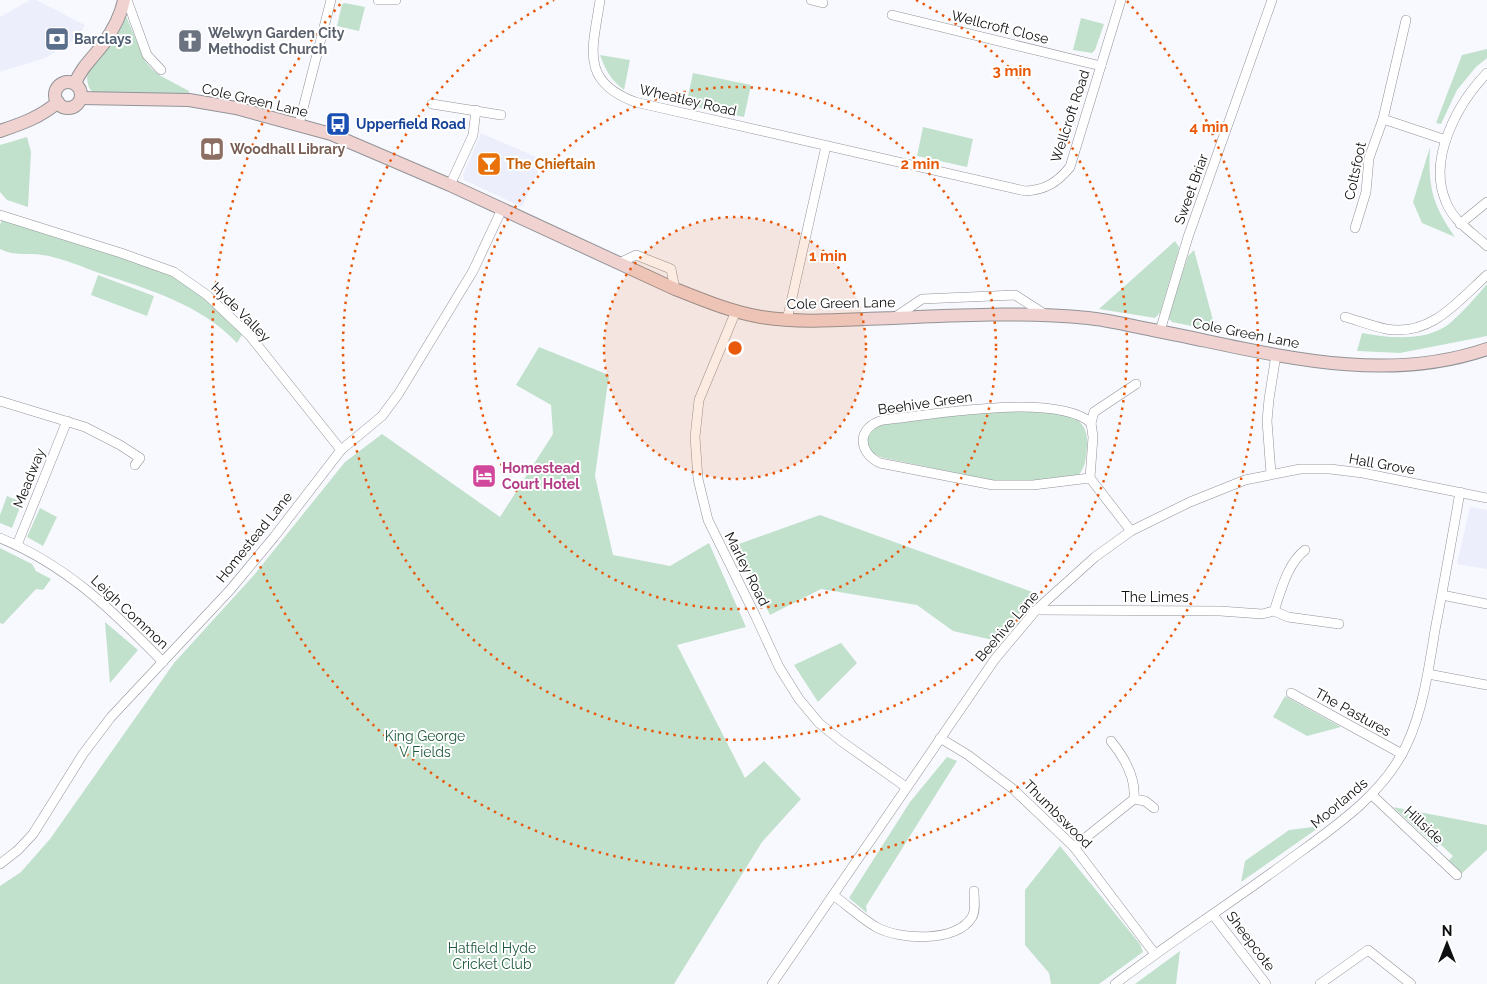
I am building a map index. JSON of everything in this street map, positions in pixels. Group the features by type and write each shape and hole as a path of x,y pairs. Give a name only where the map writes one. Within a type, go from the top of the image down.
{"street":[{"path":"126,0 147,55 162,70"},
{"path":"75,84 82,70 105,42 126,0"},
{"path":"299,124 332,0"},
{"path":"378,0 396,0"},
{"name":"Wheatley Road","path":"600,0 592,59 595,70 604,84 618,96 635,102 826,146"},
{"path":"811,0 823,3"},
{"name":"Wellcroft Road","path":"826,146 1025,191 1040,190 1062,177 1070,167 1121,0"},
{"name":"Sweet Briar","path":"1160,331 1188,237 1272,0"},
{"name":"Wellcroft Close","path":"892,15 1101,66"},
{"name":"Coltsfoot","path":"1355,228 1366,192 1369,158 1383,119 1406,20"},
{"path":"1487,73 1472,88 1458,110 1446,140 1441,163 1440,181 1446,202 1460,224 1487,246"},
{"path":"64,83 75,84 80,90 78,103 70,108 65,108 58,102 56,95 58,88 64,83"},
{"name":"Cole Green Lane","path":"80,98 189,100 236,108 331,134 450,185 674,289 736,311 761,317 820,321 1046,315 1090,318 1276,355 1335,364 1392,366 1434,363 1463,357 1487,349"},
{"path":"0,131 47,112 58,102"},
{"path":"432,104 501,115"},
{"path":"450,185 473,135 476,110"},
{"path":"1383,119 1446,140"},
{"path":"787,320 826,146"},
{"path":"1460,224 1487,202"},
{"name":"Homestead Lane","path":"0,864 18,850 33,834 83,754 111,717 236,582 274,537 341,450 382,416 399,393 472,271 502,209"},
{"name":"Hyde Valley","path":"0,214 174,272 207,295 250,336 341,450"},
{"path":"1345,317 1388,329 1415,329 1439,319 1487,275"},
{"path":"894,318 922,299 1015,295 1046,315"},
{"name":"Marley Road","path":"736,311 699,400 695,437 698,479 708,520 779,667 799,699 818,723 906,787"},
{"path":"1271,474 1267,422 1276,355"},
{"path":"1131,531 1090,478 1093,437 1091,423 1094,412 1136,384"},
{"path":"0,401 85,427 120,445 140,458 135,465"},
{"name":"Beehive Green","path":"1090,478 1033,485 993,485 880,463 866,453 864,436 868,428 875,422 883,420 996,407 1055,408 1077,414 1091,423"},
{"name":"Meadway","path":"16,545 67,421"},
{"name":"Hall Grove","path":"1271,474 1300,469 1355,472 1487,498"},
{"name":"Beehive Lane","path":"772,984 995,659 1036,610 1095,557 1131,531 1190,502 1245,480 1271,474"},
{"name":"Moorlands","path":"1115,984 1316,841 1372,795 1383,782 1408,742 1428,674 1460,492"},
{"name":"Leigh Common","path":"0,538 48,563 96,596 163,662"},
{"path":"1274,611 1287,574 1300,554 1305,550"},
{"path":"1442,595 1487,604"},
{"name":"The Limes","path":"1036,610 1220,611 1262,614 1274,611 1288,617 1339,624"},
{"path":"1428,674 1487,685"},
{"name":"The Pastures","path":"1291,693 1402,754"},
{"name":"Thumbswood","path":"940,738 968,755 1013,788 1074,847 1155,954"},
{"path":"1111,741 1120,752 1133,780 1134,798"},
{"name":"Hillside","path":"1372,795 1457,875"},
{"path":"1074,847 1134,798"},
{"path":"1134,798 1145,801 1154,808"},
{"path":"832,895 876,927 896,935 918,938 944,934 966,924 973,916 974,891"},
{"name":"Sheepcote","path":"1213,915 1266,984"},
{"path":"1320,984 1368,950 1412,984"}],"shaded area":[{"path":"30,0 36,0 85,25 78,38 45,58 0,72 0,17"},
{"path":"481,133 543,160 522,207 464,180 463,175"},
{"path":"1470,507 1487,510 1487,569 1457,564"}],"green space":[{"path":"342,4 365,7 359,31 337,26"},
{"path":"126,16 145,61 159,75 189,91 189,95 96,95 92,91 88,84 87,76"},
{"path":"1081,18 1104,24 1095,50 1092,53 1073,50"},
{"path":"1487,49 1487,58 1476,67 1457,90 1441,124 1436,123 1462,55"},
{"path":"600,55 630,60 624,90 609,75"},
{"path":"693,73 751,85 744,117 686,105"},
{"path":"923,127 973,139 967,167 917,156"},
{"path":"27,137 31,152 28,207 7,200 0,192 0,145"},
{"path":"1430,147 1430,173 1433,195 1441,215 1455,237 1422,223 1413,202"},
{"path":"2,219 120,256 173,276 205,299 243,333 237,343 208,318 155,292 55,258 43,255 18,254 0,249 0,225"},
{"path":"1175,241 1179,247 1178,253 1160,313 1155,318 1099,309"},
{"path":"1194,250 1216,331 1172,322 1169,319 1170,310 1188,256"},
{"path":"98,275 154,296 147,316 91,295"},
{"path":"1487,284 1487,336 1400,353 1357,351 1362,333 1407,337 1429,334 1439,330 1459,315"},
{"name":"King George V Fields","path":"539,347 609,375 595,476 613,555 670,566 709,543 746,627 677,645 745,778 764,761 801,799 762,842 674,984 0,984 0,886 21,872 50,839 174,663 254,575 345,462 382,434 500,517 553,434 551,405 516,385"},
{"path":"993,411 1053,412 1071,416 1084,427 1087,436 1084,467 1077,477 1031,481 995,481 884,458 873,453 868,445 868,437 871,432 882,425"},
{"path":"7,496 22,502 12,528 0,523 0,515"},
{"path":"40,508 57,517 43,546 27,537"},
{"path":"820,515 1038,594 993,640 953,631 917,605 821,589 770,615 736,545"},
{"path":"0,548 32,564 36,571 51,579 43,590 36,589 3,624 0,623"},
{"path":"105,622 138,650 110,683"},
{"path":"841,643 857,663 818,702 794,665"},
{"path":"1285,696 1341,727 1307,736 1273,717"},
{"path":"947,757 957,761 866,906 867,913 849,898 910,802"},
{"path":"1393,807 1487,825 1487,850 1460,875 1447,862 1453,856 1440,844 1437,847"},
{"path":"1321,826 1241,882 1245,861 1289,830"},
{"path":"1060,846 1140,944 1143,952 1099,984 1051,984 1049,973 1025,945 1025,890"},
{"path":"1180,951 1176,984 1135,984"}],"place":[{"name":"Barclays","path":"57,39"},
{"name":"Welwyn Garden City Methodist Church","path":"190,41"},
{"name":"Upperfield Road","path":"338,124"},
{"name":"Woodhall Library","path":"212,149"},
{"name":"The Chieftain","path":"489,164"},
{"name":"Homestead Court Hotel","path":"484,476"}],"park label":[{"name":"Hatfield Hyde Cricket Club","path":"492,956"}]}
